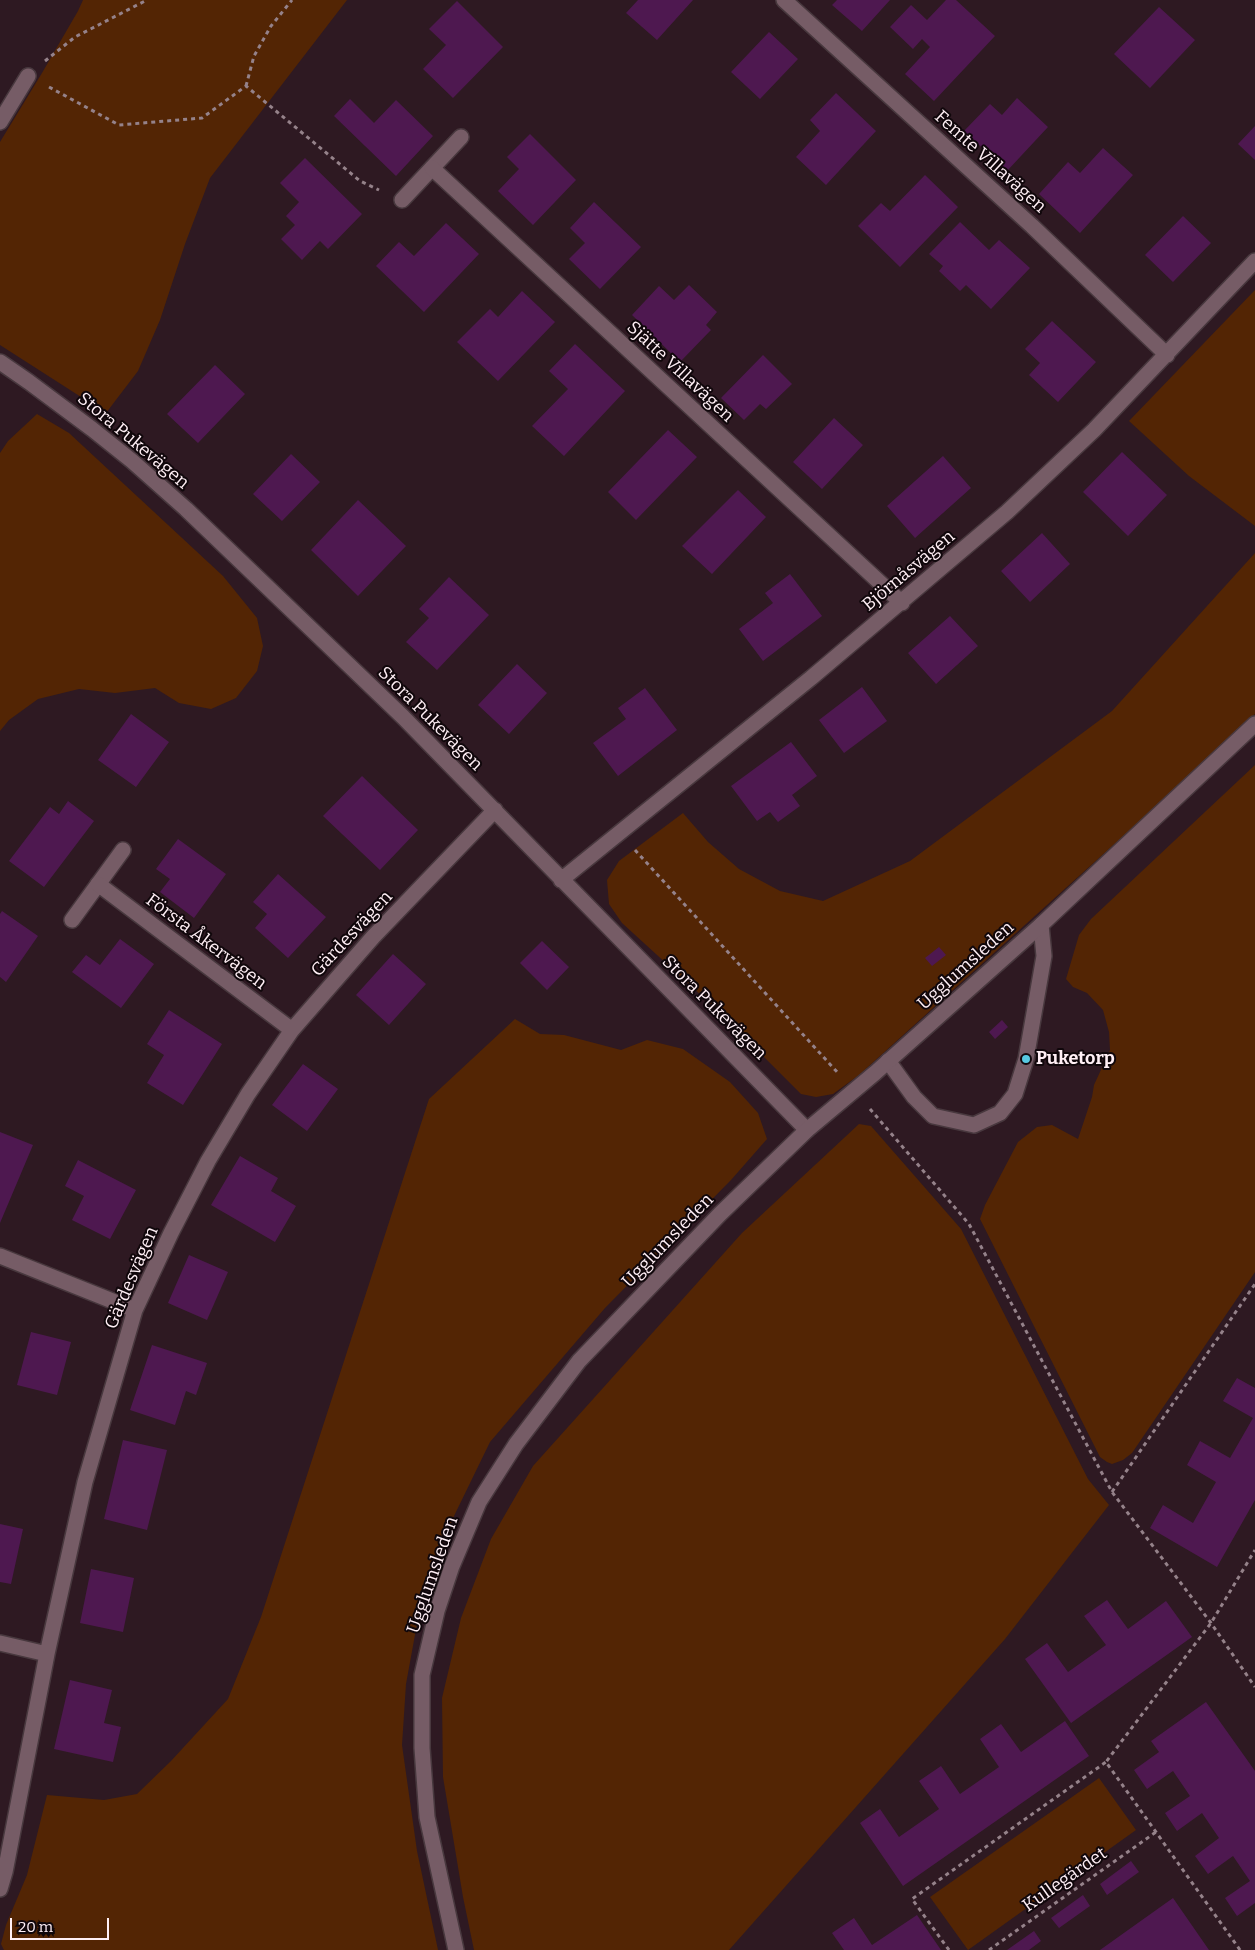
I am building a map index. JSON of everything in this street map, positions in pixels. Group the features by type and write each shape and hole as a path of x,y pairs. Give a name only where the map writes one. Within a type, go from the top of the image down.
{"street":[{"name":"Femte Villavägen","path":"784,0 1032,226 1167,355"},
{"path":"0,122 28,76"},
{"path":"402,200 461,138"},
{"name":"Sjätte Villavägen","path":"432,168 902,603"},
{"name":"Björnåsvägen","path":"561,880 902,603 1014,505 1094,430 1255,261"},
{"name":"Stora Pukevägen","path":"0,362 92,428 186,509 403,717 807,1130"},
{"name":"Ugglumsleden","path":"456,1950 427,1817 422,1748 422,1675 443,1593 452,1566 479,1502 516,1444 580,1361 720,1214 807,1130 1041,925 1255,724"},
{"name":"Gärdesvägen","path":"0,1889 5,1872 47,1654 85,1482 135,1310 171,1233 208,1161 248,1094 292,1030 373,938 494,810"},
{"path":"72,920 123,850"},
{"name":"Första Åkervägen","path":"98,884 292,1030"},
{"path":"888,1061 914,1097 933,1116 974,1125 1000,1113 1015,1094 1026,1059 1044,956 1041,925"},
{"path":"0,1256 135,1310"},
{"path":"0,1643 47,1654"}],"path":[{"path":"147,0 75,37 28,76 120,125 202,118 246,86 254,56 271,26 292,0"},
{"path":"246,86 360,181 402,200"},
{"path":"619,832 853,1090 969,1224 1112,1492 1211,1623 1255,1687"},
{"path":"1112,1492 1255,1284"},
{"path":"949,1950 912,1899 1106,1762 1211,1623 1255,1550"},
{"path":"1106,1762 1240,1950"},
{"name":"Kullegärdet","path":"989,1950 1156,1832"}],"shaded area":[{"path":"83,0 347,0 210,178 185,244 160,320 138,371 106,413 0,345 0,142"},
{"path":"1255,290 1255,526 1189,476 1129,421"},
{"path":"37,414 69,433 223,576 257,618 263,646 257,671 236,698 211,709 179,703 155,688 115,693 79,689 38,699 9,720 0,731 0,453 8,441"},
{"path":"1255,553 1255,714 1214,754 859,1075 833,1094 816,1097 801,1094 715,1008 622,923 609,904 607,880 619,861 683,813 708,842 739,869 780,891 823,901 910,861 1112,711"},
{"path":"1255,765 1255,1272 1132,1453 1123,1460 1112,1464 1100,1457 980,1219 985,1205 1018,1142 1037,1127 1052,1125 1078,1139 1094,1085 1110,1050 1109,1032 1103,1010 1087,993 1073,987 1066,979 1079,935 1091,919"},
{"path":"515,1019 540,1034 564,1035 621,1050 647,1040 683,1049 730,1082 758,1113 767,1139 731,1180 605,1308 490,1442 454,1516 423,1591 406,1684 402,1745 417,1851 438,1950 4,1950 1,1944 6,1925 27,1875 47,1795 104,1800 137,1794 171,1761 228,1699 261,1617 429,1099"},
{"path":"859,1124 871,1126 961,1229 1088,1479 1109,1505 1005,1639 729,1950 474,1950 443,1777 442,1698 461,1618 491,1539 533,1466 742,1233"},
{"path":"1099,1778 1136,1830 968,1950 930,1897"}],"building":[{"path":"638,0 693,0 657,40 626,13"},
{"path":"837,0 890,0 862,31 832,5"},
{"path":"946,0 956,0 995,36 934,101 905,74 930,47 922,39 913,49 890,27 911,5 927,20"},
{"path":"457,1 503,47 453,98 423,69 446,45 429,29"},
{"path":"1159,7 1195,40 1150,88 1114,54"},
{"path":"769,32 798,59 760,99 731,72"},
{"path":"836,93 876,131 826,185 796,157 820,131 810,120"},
{"path":"1017,98 1048,127 1007,171 964,131 990,104 1002,115"},
{"path":"350,99 374,123 396,100 433,136 396,176 334,116"},
{"path":"1255,126 1255,160 1238,144"},
{"path":"530,134 576,180 533,225 498,191 519,169 507,157"},
{"path":"1103,148 1133,175 1080,233 1039,194 1068,162 1080,173"},
{"path":"305,158 362,214 328,249 320,241 302,260 281,239 295,225 286,216 299,202 280,183"},
{"path":"925,175 958,207 900,267 858,226 881,203 890,211"},
{"path":"594,202 641,247 600,289 569,259 585,243 570,228"},
{"path":"1183,216 1211,243 1173,282 1145,255"},
{"path":"960,222 989,250 999,240 1030,268 991,309 966,285 960,291 939,271 943,266 929,254"},
{"path":"446,223 479,254 424,312 376,266 399,242 414,256"},
{"path":"689,285 717,312 706,325 711,330 680,362 632,315 659,286 674,300"},
{"path":"522,291 555,322 498,381 457,342 490,309 498,317"},
{"path":"1052,321 1096,362 1058,402 1029,375 1040,363 1025,349"},
{"path":"575,344 625,391 564,456 532,426 568,389 549,371"},
{"path":"763,355 792,384 766,409 760,404 744,420 721,398"},
{"path":"215,365 245,394 198,443 167,414"},
{"path":"834,418 863,445 822,489 793,462"},
{"path":"668,430 697,457 636,520 608,492"},
{"path":"1122,452 1167,495 1128,536 1083,492"},
{"path":"291,454 320,482 282,521 253,494"},
{"path":"943,456 971,488 915,538 887,506"},
{"path":"738,490 766,517 712,574 682,546"},
{"path":"358,500 406,546 358,596 311,550"},
{"path":"1042,533 1070,564 1030,602 1001,571"},
{"path":"790,574 822,616 763,661 739,629 773,603 765,593"},
{"path":"449,577 489,615 437,670 406,642 429,618 419,609"},
{"path":"950,616 978,646 936,684 908,653"},
{"path":"517,664 547,693 509,734 478,705"},
{"path":"862,687 887,721 844,753 819,720"},
{"path":"645,688 677,730 618,776 593,743 626,719 618,708"},
{"path":"131,714 169,742 136,787 98,760"},
{"path":"791,742 817,776 792,795 800,806 778,822 770,812 757,821 731,786"},
{"path":"362,776 418,830 380,870 323,816"},
{"path":"68,801 94,821 44,887 9,861 50,807 59,814"},
{"path":"178,839 226,874 194,918 160,892 170,879 156,869"},
{"path":"278,874 326,917 288,958 255,928 267,914 253,902"},
{"path":"2,911 38,936 6,982 0,977 0,914"},
{"path":"120,939 154,964 121,1008 72,972 86,955 100,965"},
{"path":"542,941 569,967 547,990 520,963"},
{"path":"939,947 946,955 932,966 925,958"},
{"path":"393,954 426,984 389,1025 356,995"},
{"path":"169,1010 222,1044 183,1105 147,1083 164,1055 147,1044"},
{"path":"1002,1020 1008,1027 995,1039 989,1032"},
{"path":"303,1064 338,1089 307,1131 272,1105"},
{"path":"0,1132 33,1145 0,1223"},
{"path":"240,1156 278,1178 271,1191 296,1206 275,1242 211,1205"},
{"path":"78,1160 136,1190 110,1239 72,1220 84,1196 65,1186"},
{"path":"189,1255 228,1272 207,1320 168,1303"},
{"path":"31,1332 71,1342 57,1395 17,1385"},
{"path":"152,1345 207,1363 196,1395 186,1391 175,1425 130,1410"},
{"path":"1237,1378 1255,1388 1255,1500 1217,1567 1150,1528 1163,1505 1193,1523 1216,1482 1187,1465 1200,1441 1230,1458 1253,1418 1223,1401"},
{"path":"123,1440 167,1450 147,1530 104,1519"},
{"path":"0,1524 23,1529 11,1584 0,1582"},
{"path":"91,1569 134,1578 123,1632 80,1623"},
{"path":"1107,1600 1128,1629 1166,1601 1192,1637 1071,1723 1025,1659 1047,1643 1068,1672 1106,1645 1084,1616"},
{"path":"70,1680 112,1690 104,1723 121,1727 113,1762 54,1749"},
{"path":"1206,1702 1255,1771 1255,1903 1237,1916 1225,1898 1250,1881 1233,1856 1208,1874 1195,1856 1219,1838 1202,1813 1177,1831 1165,1813 1190,1796 1173,1771 1147,1789 1134,1770 1159,1752 1151,1741"},
{"path":"1065,1721 1089,1756 903,1886 860,1823 880,1809 899,1837 939,1809 919,1781 941,1766 960,1794 999,1767 980,1739 1001,1724 1021,1752"},
{"path":"1131,1861 1139,1872 1107,1895 1100,1884"},
{"path":"1083,1895 1090,1906 1059,1928 1051,1918"},
{"path":"1173,1898 1209,1950 1100,1950"},
{"path":"917,1915 941,1950 844,1950 832,1933 854,1918 872,1945"},
{"path":"1034,1931 1041,1941 1029,1950 1007,1950"}],"place":[{"name":"Puketorp","path":"1026,1059"}]}
